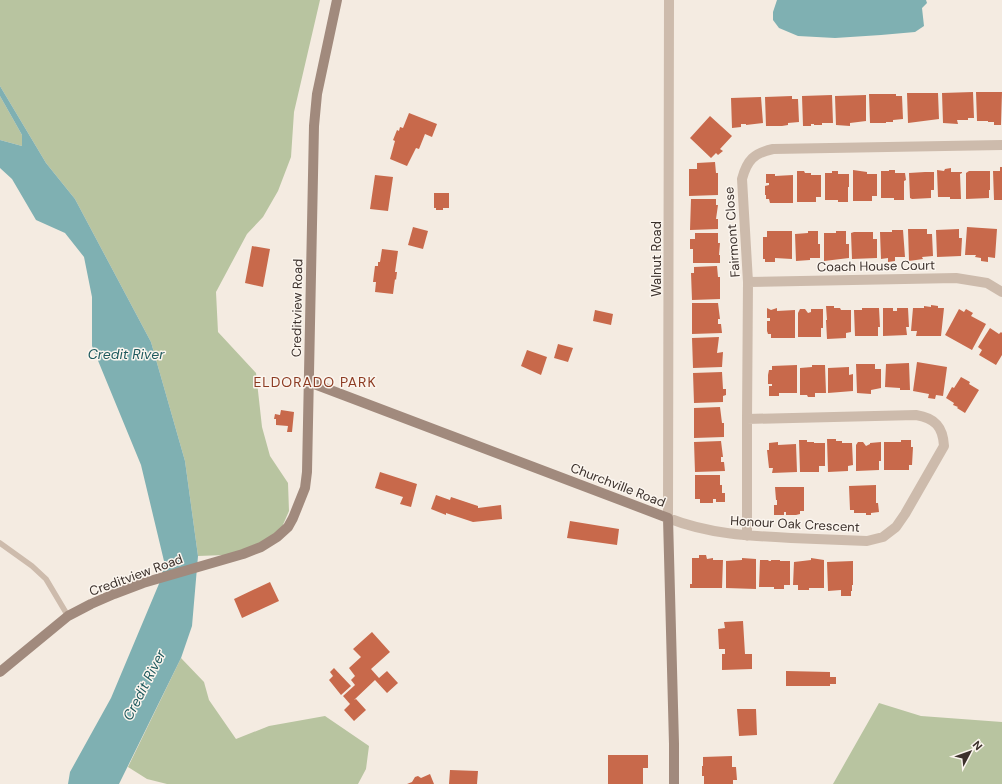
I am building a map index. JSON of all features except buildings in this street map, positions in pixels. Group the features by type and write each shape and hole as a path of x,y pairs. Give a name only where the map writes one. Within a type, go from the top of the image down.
{"street":[{"name":"Creditview Road","path":"0,672 68,616 105,597 143,583 261,547 277,537 288,527 293,518 305,488 307,472 314,126 318,94 337,0"},
{"name":"Walnut Road","path":"668,518 669,0"},
{"name":"Fairmont Close","path":"747,536 748,282 742,178 745,167 752,158 762,152 773,149 1002,145"},
{"name":"Coach House Court","path":"748,282 956,278 987,283 1002,292"},
{"name":"Churchville Road","path":"309,382 668,518 674,784"},
{"name":"Honour Oak Crescent","path":"668,518 709,531 747,536 868,541 883,536 896,527 944,446 943,437 936,424 925,417 916,415 747,419"}],"lane":[{"path":"0,543 27,562 46,579 68,616"}],"green space":[{"path":"0,0 320,0 294,112 291,157 278,191 263,217 247,234 216,292 218,332 256,373 262,427 270,456 288,483 289,511 275,543 252,554 198,556 185,461 151,342 75,199 46,163 0,86"},
{"path":"0,96 22,135 22,146 0,140"},
{"path":"181,658 204,682 209,700 236,739 269,726 325,716 369,746 366,769 358,784 167,784 147,779 128,767"},
{"path":"879,703 921,716 1002,722 1002,784 833,784"}],"water":[{"path":"777,0 926,0 927,3 922,8 924,26 915,32 835,38 798,36 779,28 773,20 773,12"},
{"name":"Credit River","path":"0,86 46,163 75,199 151,342 185,461 198,556 192,626 181,658 119,784 68,784 70,772 111,698 161,579 164,561 141,465 92,346 92,297 84,257 65,233 36,220 12,179 0,168 0,140 22,146 22,135 0,96"}],"district":[{"name":"ELDORADO PARK","path":"315,382"}]}
